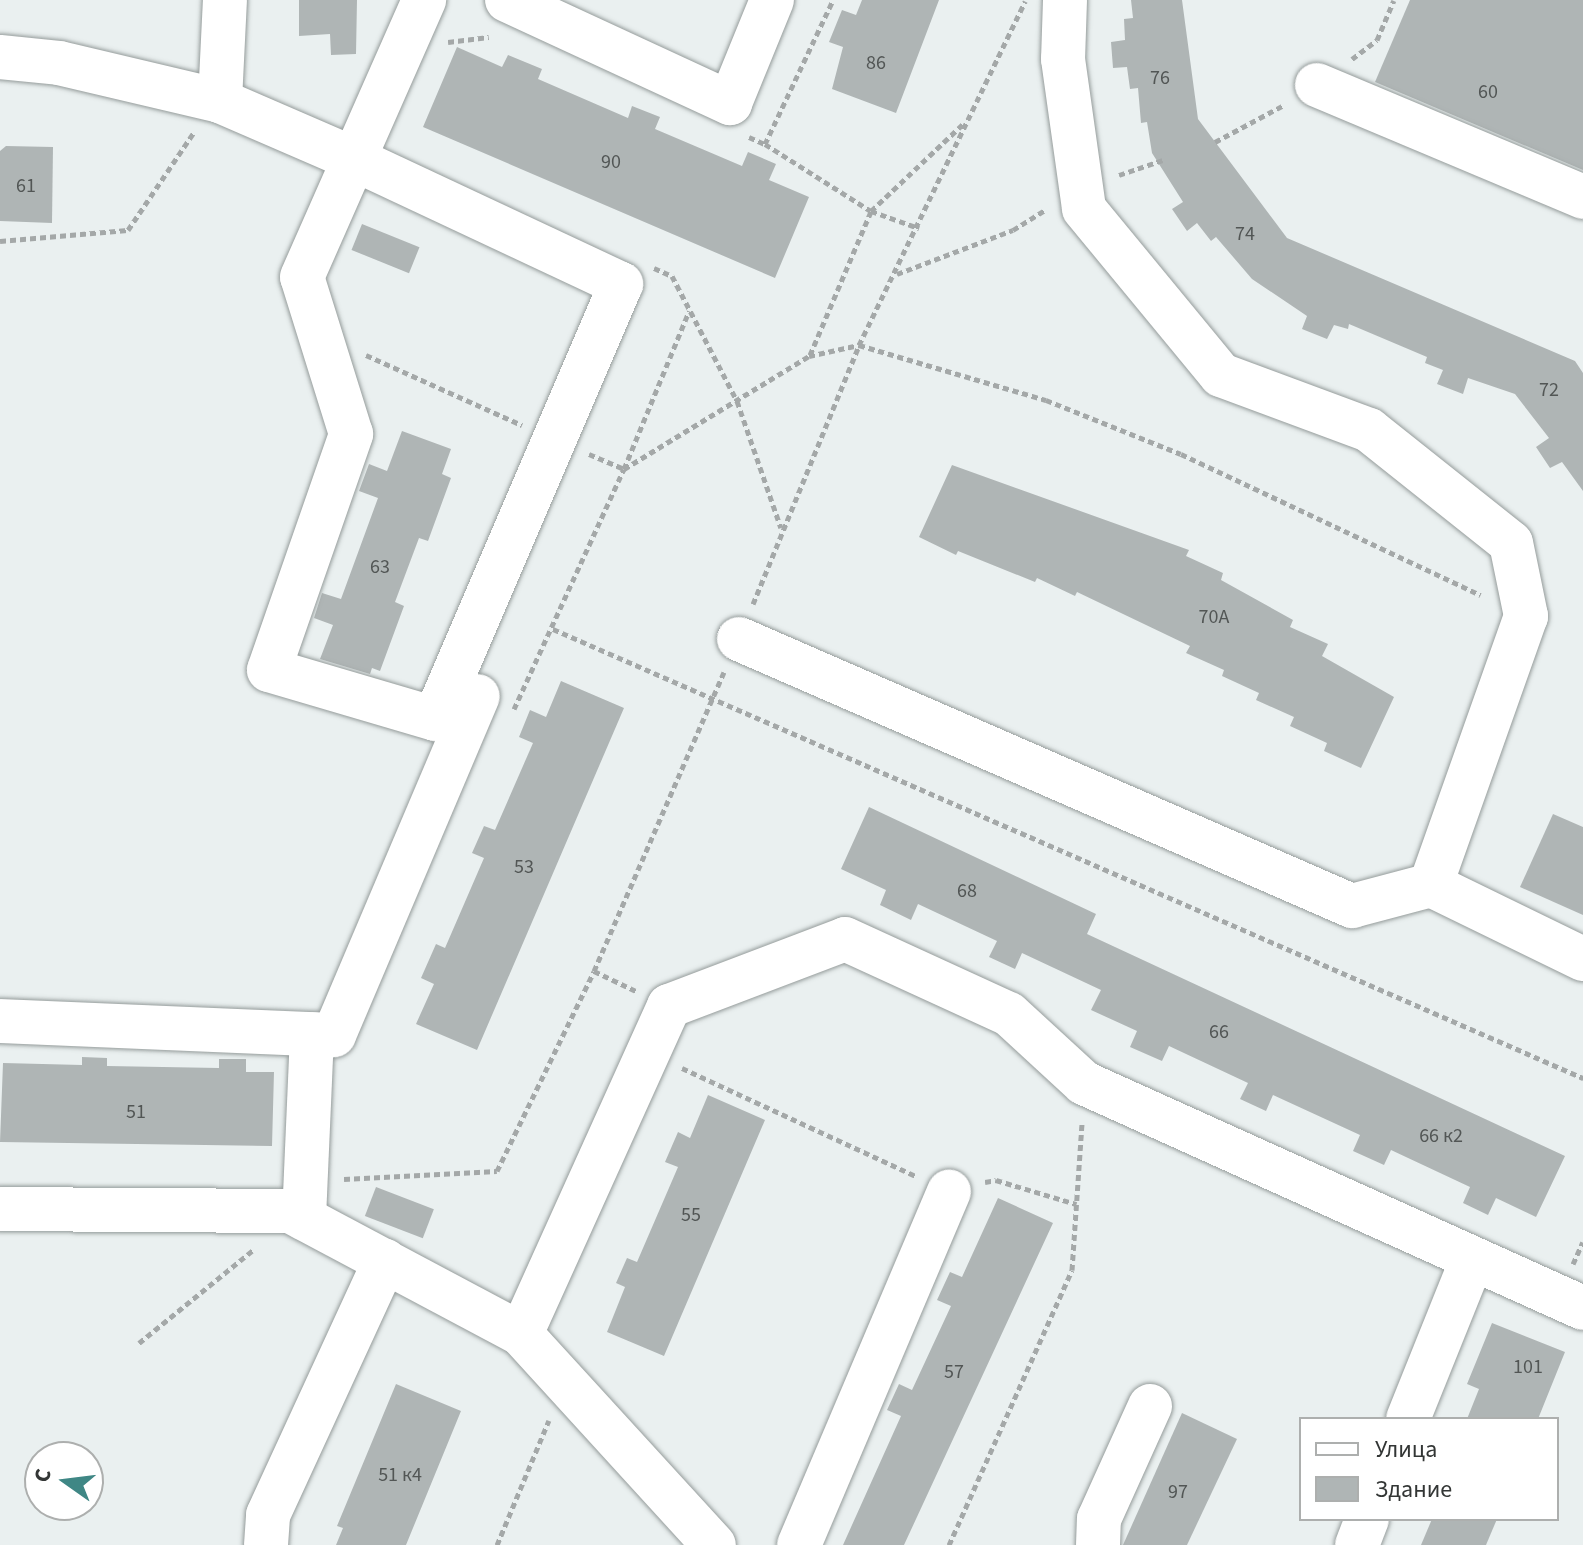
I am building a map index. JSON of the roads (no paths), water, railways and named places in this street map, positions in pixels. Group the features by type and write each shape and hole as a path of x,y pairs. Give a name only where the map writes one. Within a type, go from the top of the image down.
{"lane":[{"path":"211,111 225,0"},
{"path":"0,57 59,63 354,159 621,284 435,719 269,670 351,434 302,277 354,159 424,0"},
{"path":"504,21 730,103 772,0"},
{"path":"1065,0 1063,59 1084,209 1221,375 1369,430 1511,543 1526,616 1431,885"},
{"path":"1317,85 1583,197"},
{"path":"739,639 1352,906 1431,885 1583,959"},
{"path":"0,1021 334,1035 478,696"},
{"path":"521,1334 669,1006 845,939 1009,1014 1084,1083 1471,1262 1583,1308"},
{"path":"0,1209 290,1211 305,1199 312,1034"},
{"path":"799,1545 949,1192"},
{"path":"305,1199 385,1261 521,1334 714,1545"},
{"path":"266,1545 268,1515 385,1261"},
{"path":"1409,1417 1471,1262"},
{"path":"1098,1545 1099,1519 1150,1406"},
{"path":"1357,1545 1366,1521"}]}
